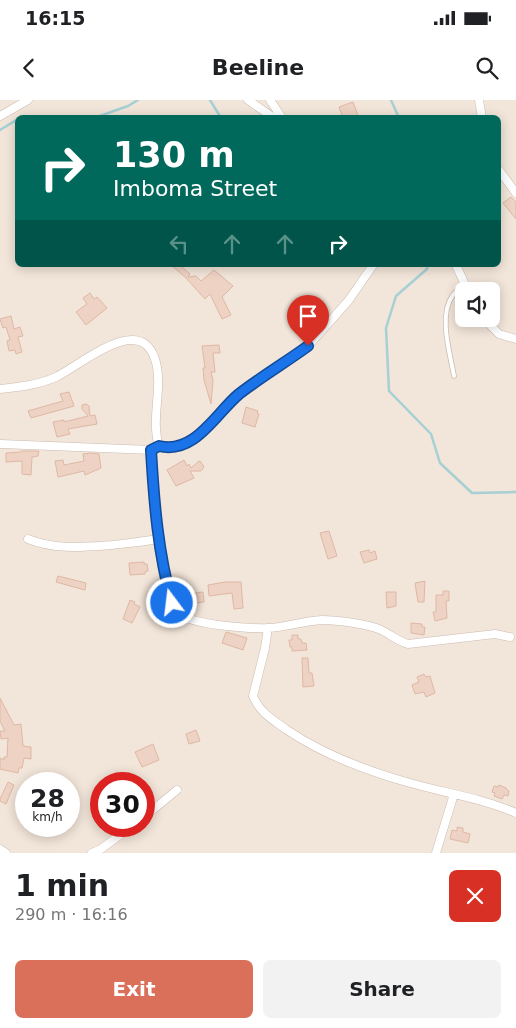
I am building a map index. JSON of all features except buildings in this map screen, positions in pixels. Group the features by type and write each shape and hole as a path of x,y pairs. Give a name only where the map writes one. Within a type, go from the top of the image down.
{"street":[{"path":"0,116 28,100"},
{"path":"248,100 270,115"},
{"path":"270,100 280,115"},
{"path":"479,100 482,115"},
{"path":"501,173 516,193"},
{"path":"1,444 151,450 159,446 166,448 178,446 204,431 238,395 308,346 349,300 372,267"},
{"path":"457,267 463,282"},
{"path":"492,327 499,334 516,339"},
{"path":"0,389 30,386 56,377 116,342 137,340 147,345 154,358 158,373 156,424 159,446"},
{"path":"151,450 158,538 165,580 172,603 178,613 192,620 224,625 268,628 321,620 349,623 381,630 408,644 495,634 510,637"},
{"path":"28,539 41,544 59,547 141,543 158,538"},
{"path":"268,628 253,696 262,713 319,749 367,770 409,783 494,803 516,813"},
{"path":"155,809 177,790"},
{"path":"436,853 454,794"},
{"path":"92,853 117,837"},
{"path":"0,849 6,853"}],"lane":[{"path":"454,376 446,337 446,313 452,296 455,294"}],"shaded area":[{"path":"0,100 516,100 516,853 0,853"}],"waterway":[{"path":"102,115 128,106 138,100"},
{"path":"210,100 219,115"},
{"path":"391,100 398,115"},
{"path":"0,130 15,121"},
{"path":"427,267 396,296 386,328 389,391 431,434 440,463 472,493 516,492"}],"route":[{"path":"172,603 165,580 158,538 151,450 159,446 166,448 178,446 192,439 204,431 238,395 308,346"}]}
